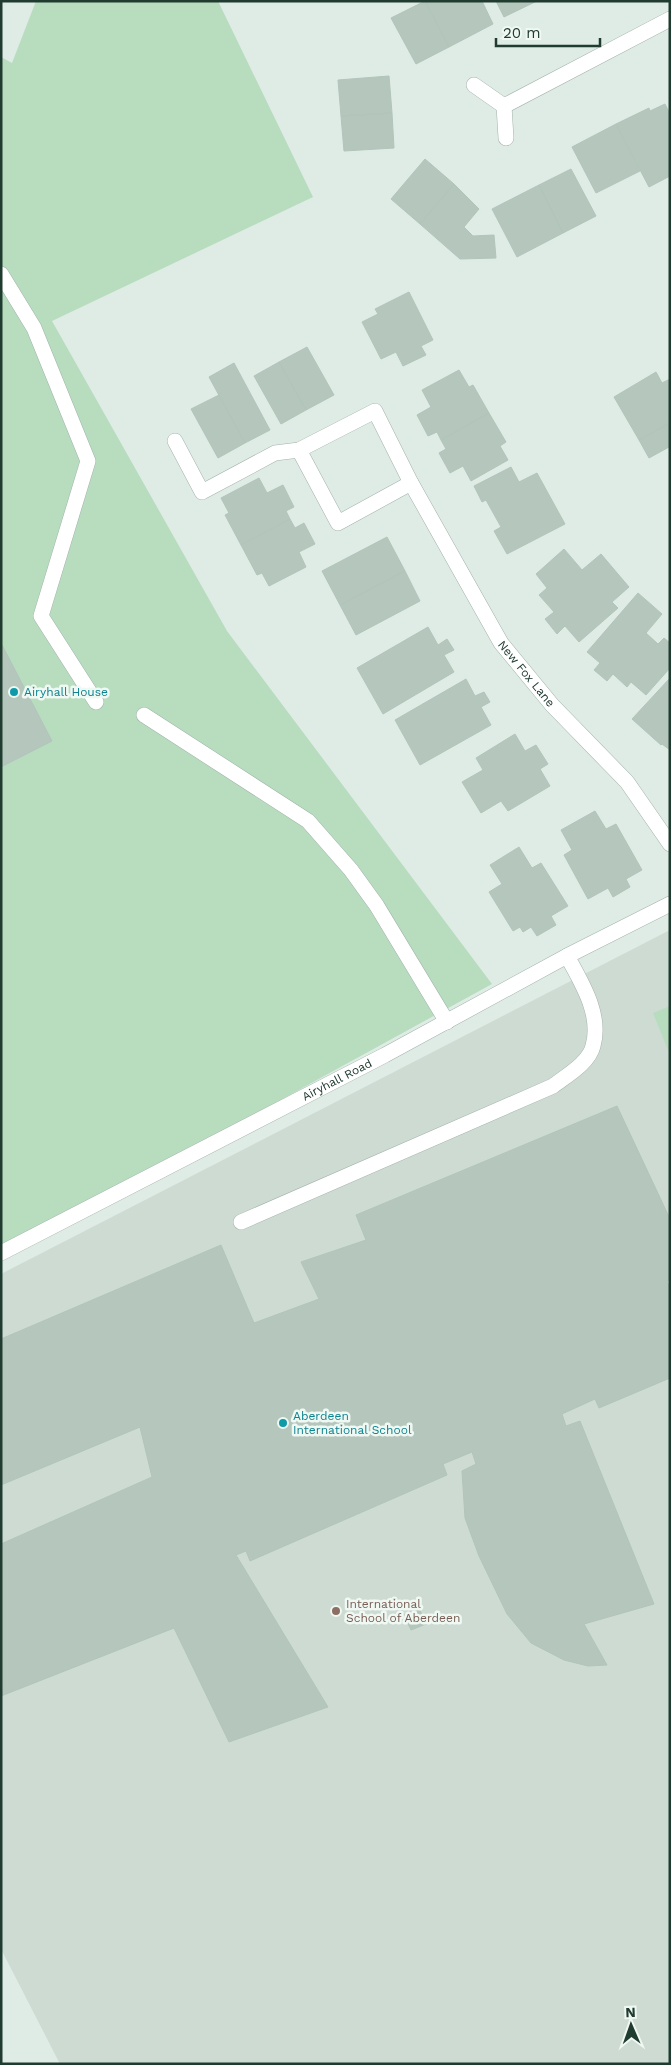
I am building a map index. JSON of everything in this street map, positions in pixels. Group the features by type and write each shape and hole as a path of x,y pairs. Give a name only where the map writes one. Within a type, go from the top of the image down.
{"street":[{"path":"504,106 670,19"},
{"path":"474,85 504,106"},
{"path":"504,106 506,138"},
{"path":"1,274 34,328 88,461 41,616 96,702"},
{"name":"New Fox Lane","path":"175,441 202,492 275,453 299,450 375,411 411,483 501,643 552,705 627,782 670,844"},
{"path":"299,450 338,523 411,483"},
{"path":"144,715 308,821 351,870 377,906 447,1022"},
{"name":"Airyhall Road","path":"1,1253 447,1022 567,956 670,904"},
{"path":"241,1222 553,1086 580,1065 593,1047 594,1026 588,994 567,956"}],"shaded area":[{"name":"International School of Aberdeen","path":"670,930 670,2064 60,2064 1,1949 1,1274"}],"green space":[{"path":"36,1 218,1 313,197 52,321 227,631 492,984 1,1253 1,57 12,63"},
{"path":"670,1006 670,1055 653,1013"}],"building":[{"path":"425,1 482,1 493,24 449,47"},
{"path":"425,1 449,47 416,64 391,18"},
{"path":"496,1 537,1 504,17"},
{"path":"389,76 392,113 341,116 338,80"},
{"path":"665,104 670,114 670,176 649,187 616,124 649,108 650,111"},
{"path":"392,113 394,148 344,151 341,116"},
{"path":"616,124 640,171 596,193 572,147"},
{"path":"425,159 454,184 420,224 391,199"},
{"path":"571,169 596,216 563,233 539,185"},
{"path":"454,184 479,209 464,227 473,236 494,235 496,258 460,259 420,224"},
{"path":"539,185 563,233 517,257 492,209"},
{"path":"409,292 433,340 421,346 426,355 403,366 396,352 381,359 362,322 378,314 375,309"},
{"path":"307,347 334,395 306,410 279,362"},
{"path":"279,362 306,410 281,424 254,376"},
{"path":"234,363 270,430 245,443 209,377"},
{"path":"459,370 469,387 473,385 489,413 441,440 437,432 428,436 417,415 431,407 422,390"},
{"path":"656,372 662,383 670,379 670,423 639,440 614,397"},
{"path":"219,395 245,443 218,458 191,409"},
{"path":"489,413 506,442 500,446 508,460 471,481 463,466 450,473 439,453 446,449 441,440"},
{"path":"670,423 670,449 669,447 649,458 639,440"},
{"path":"511,467 519,482 537,473 565,524 507,554 494,531 501,527 486,500 482,502 474,486"},
{"path":"259,478 267,493 283,485 294,507 286,511 290,519 241,545 225,515 229,513 221,498"},
{"path":"290,519 295,528 304,523 315,544 299,552 306,567 269,586 262,573 257,575 241,545"},
{"path":"387,537 405,571 340,605 322,571"},
{"path":"564,549 582,570 601,554 629,587 612,602 618,608 579,642 565,626 557,634 545,619 554,612 539,595 547,588 536,574"},
{"path":"405,571 420,601 356,635 340,605"},
{"path":"638,593 662,614 646,633 658,644 664,638 670,643 670,668 646,695 631,682 627,687 613,674 607,681 594,670 600,663 587,652"},
{"path":"428,627 438,645 447,639 454,650 444,655 454,672 383,714 357,668"},
{"name":"Airyhall House","path":"1,643 52,741 1,767"},
{"path":"670,678 670,750 661,745 632,719"},
{"path":"466,679 475,696 484,692 490,702 481,707 491,725 420,765 395,720"},
{"path":"515,734 525,751 536,745 548,764 540,769 550,786 508,811 501,801 481,813 462,782 483,770 476,758"},
{"path":"595,811 606,829 616,824 642,870 626,879 630,887 613,897 608,888 588,899 564,855 572,850 561,830"},
{"path":"519,847 532,868 541,863 568,906 551,916 556,925 537,936 531,927 523,932 520,927 513,931 489,892 502,884 490,865"},
{"name":"Aberdeen International School","path":"617,1106 670,1219 670,1280 667,1281 670,1288 670,1378 599,1408 595,1399 562,1414 566,1426 580,1421 654,1604 584,1624 607,1665 588,1666 564,1660 531,1643 507,1614 479,1556 465,1518 462,1471 476,1464 472,1452 443,1464 447,1475 250,1561 246,1551 236,1555 328,1707 229,1742 174,1628 1,1696 1,1544 152,1477 140,1427 1,1485 1,1339 221,1245 254,1323 319,1299 301,1262 366,1240 356,1215"},
{"path":"419,1608 426,1624 411,1630 404,1615"}],"place":[{"name":"Airyhall House","path":"14,692"},
{"name":"Aberdeen International School","path":"283,1423"},
{"name":"International School of Aberdeen","path":"336,1611"}]}
